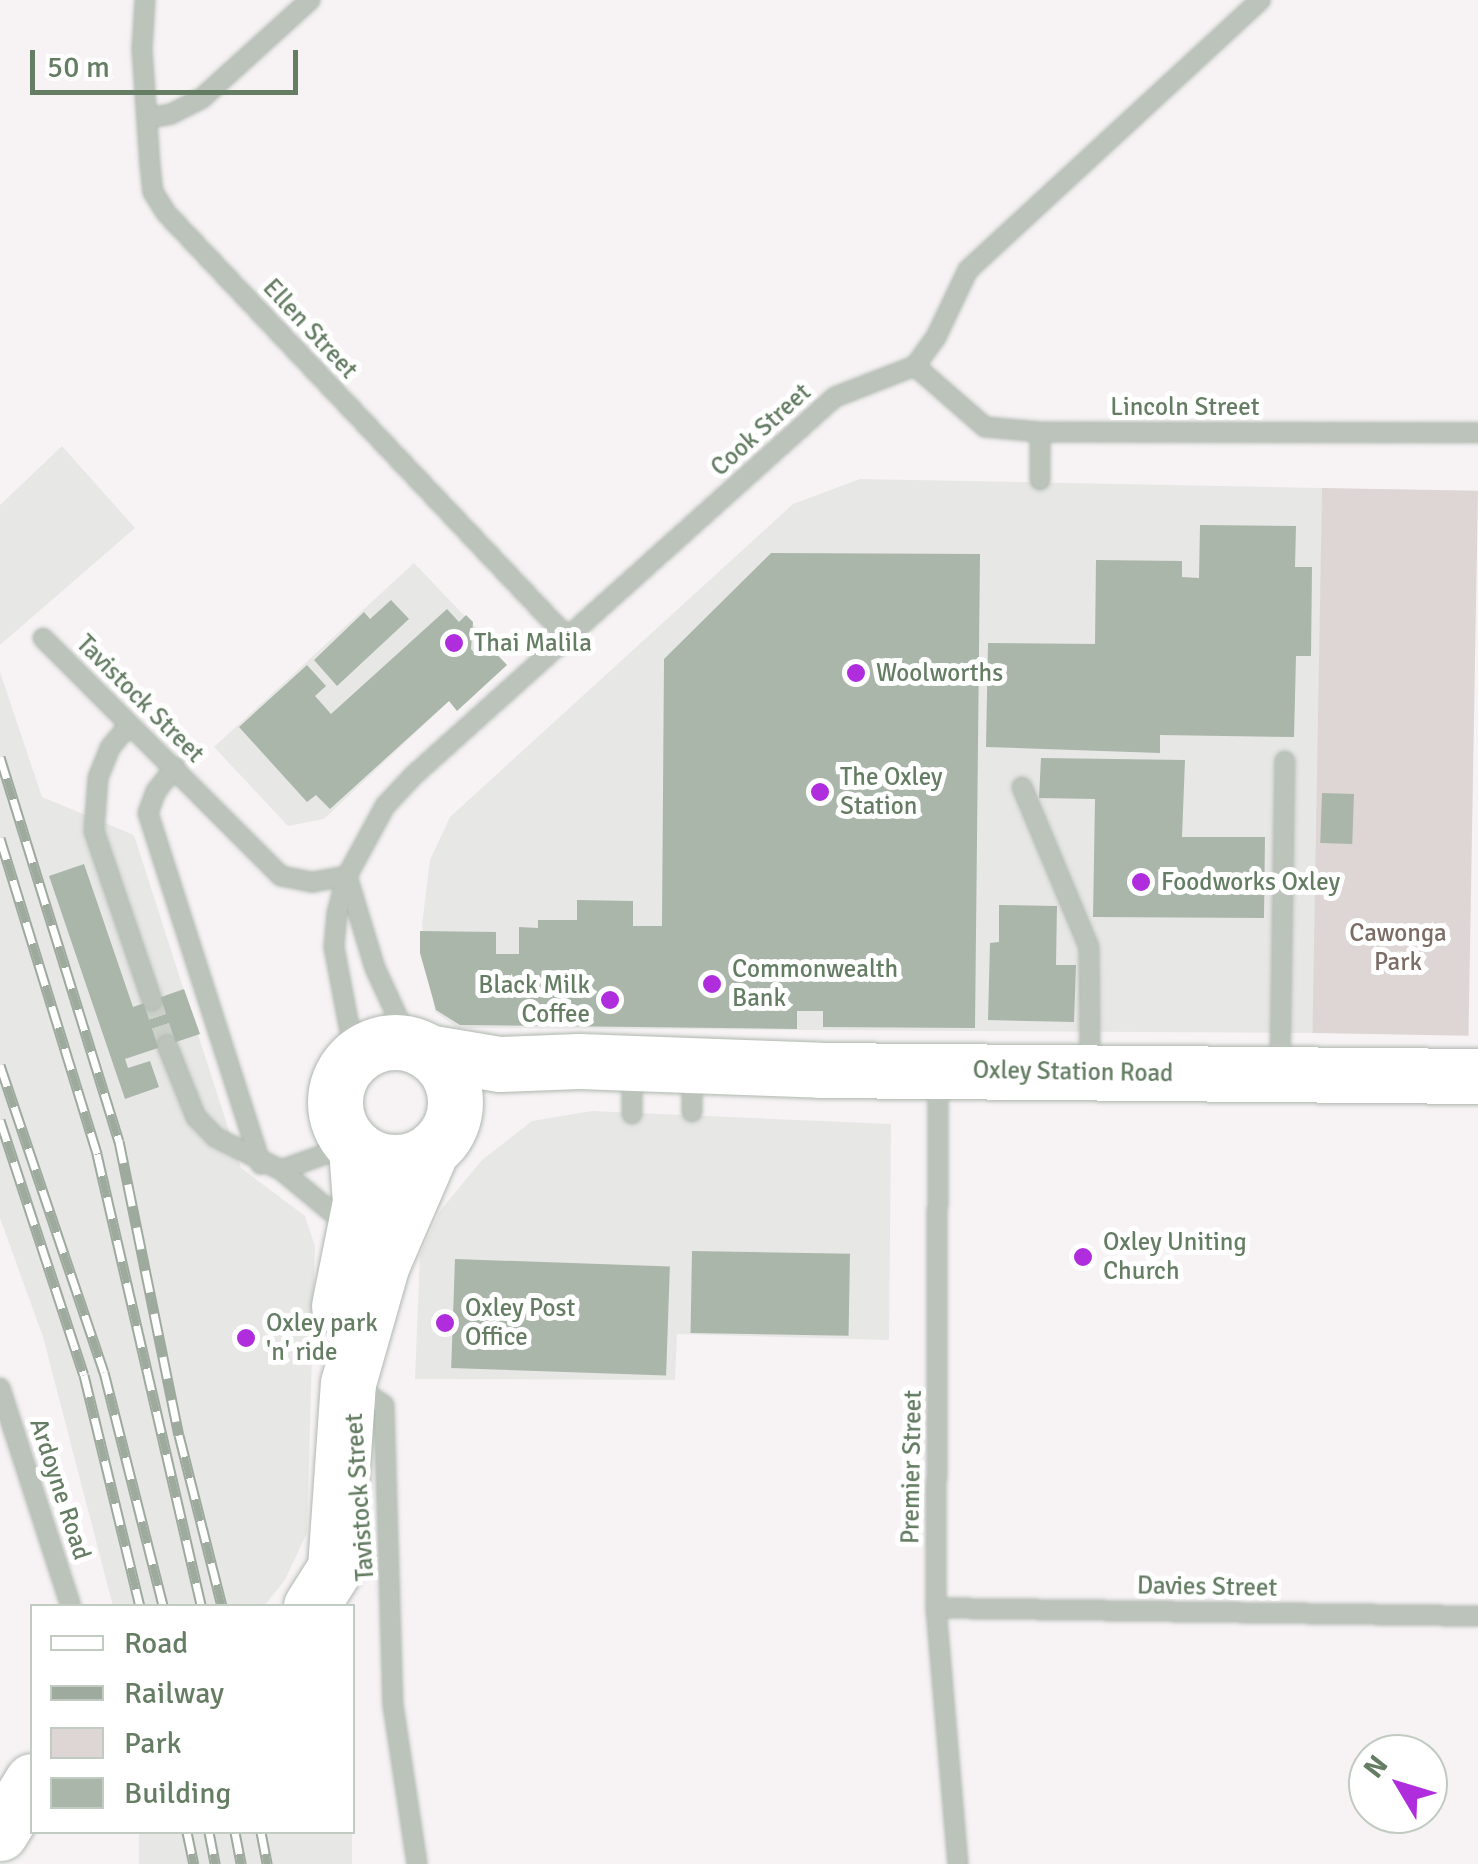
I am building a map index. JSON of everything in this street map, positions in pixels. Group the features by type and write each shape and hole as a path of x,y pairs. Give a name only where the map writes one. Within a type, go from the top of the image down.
{"main road":[{"path":"312,1604 335,1568 348,1382 382,1264 456,1100 442,1064 419,1048 372,1047 356,1058 336,1093 336,1113 354,1146 360,1202 340,1289 336,1340 348,1382"},
{"name":"Oxley Station Road","path":"419,1048 500,1064 579,1061 663,1087"},
{"name":"Oxley Station Road","path":"438,1144 485,1110 529,1092 938,1070 1478,1076"},
{"path":"354,1146 373,1158 392,1162 412,1160 438,1144"},
{"path":"0,1833 30,1784"}],"street":[{"name":"Ellen Street","path":"145,0 142,49 154,192 167,214 567,637"},
{"path":"147,118 171,114 202,98 310,0"},
{"path":"915,366 936,338 968,270 1261,0"},
{"name":"Lincoln Street","path":"915,366 985,426 1040,432 1478,433"},
{"name":"Cook Street","path":"356,1058 334,947 347,876 385,806 413,776 835,397 915,366"},
{"path":"1040,432 1040,480"},
{"name":"Tavistock Street","path":"44,638 281,876 313,882 347,876"},
{"path":"129,725 110,748 98,778 94,831 152,1000"},
{"path":"1280,1074 1285,761"},
{"path":"175,767 156,791 148,814 260,1164"},
{"path":"1022,787 1089,947 1090,1072"},
{"path":"347,876 381,985 419,1048"},
{"path":"167,1045 196,1117 216,1137 260,1164 281,1170 354,1231"},
{"name":"Premier Street","path":"938,1070 936,1608 958,1864"},
{"path":"281,1170 354,1146"},
{"name":"Tavistock Street","path":"348,1382 384,1405 393,1705 417,1864"},
{"name":"Ardoyne Road","path":"0,1388 70,1604"},
{"name":"Davies Street","path":"936,1608 1478,1616"}],"shaded area":[{"path":"62,446 135,528 0,645 0,505"},
{"path":"860,479 1322,488 1315,1033 458,1028 435,1012 422,925 430,860 450,817 793,504"},
{"path":"414,563 500,653 324,819 288,826 214,747"},
{"path":"0,672 42,797 134,835 241,1168 305,1216 315,1246 307,1533 285,1580 266,1604 112,1604 43,1337 0,1218"},
{"path":"592,1111 891,1124 889,1340 677,1334 675,1380 415,1379 420,1255 440,1211 482,1160 532,1121"},
{"path":"139,1834 352,1834 352,1864 139,1864"}],"green space":[{"name":"Cawonga Park","path":"1322,488 1478,491 1468,1036 1312,1033"}],"building":[{"path":"1200,525 1296,526 1295,567 1312,567 1311,656 1296,656 1294,737 1160,735 1160,753 986,747 988,643 1095,644 1096,560 1182,561 1182,577 1199,578"},
{"name":"The Oxley Station","path":"771,553 980,554 975,1028 823,1027 823,1011 797,1011 797,1029 460,1025 436,1010 420,953 420,931 496,932 496,954 519,954 519,927 538,928 538,920 577,920 577,900 633,901 633,926 662,926 664,659"},
{"path":"391,600 409,619 337,686 314,660 364,612 370,619"},
{"path":"447,609 459,622 466,615 473,622 471,649 476,655 488,645 507,665 457,711 449,701 330,809 316,795 307,802 239,727 307,665 326,686 315,696 331,714"},
{"path":"1041,758 1185,760 1182,837 1265,837 1264,918 1093,917 1095,799 1039,798"},
{"path":"1322,793 1354,794 1352,844 1320,843"},
{"path":"84,864 133,1007 184,989 200,1034 125,1059 128,1068 150,1061 159,1087 125,1099 49,876"},
{"path":"999,905 1057,906 1056,965 1076,965 1074,1022 988,1020 990,943 999,942"},
{"path":"692,1251 850,1254 849,1336 691,1333"},
{"path":"455,1259 670,1267 666,1375 451,1368"}],"tunnel":[{"path":"152,1000 167,1045"}],"railway":[{"path":"0,757 119,1141 179,1435 221,1604"},
{"path":"0,838 97,1154 201,1604"},
{"path":"0,1065 104,1372 162,1604"},
{"path":"0,1120 84,1375 140,1604"},
{"path":"187,1834 194,1864"},
{"path":"209,1834 215,1864"},
{"path":"235,1834 241,1864"},
{"path":"261,1834 267,1864"}],"place":[{"name":"Thai Malila","path":"454,643"},
{"name":"Woolworths","path":"856,673"},
{"name":"The Oxley Station","path":"820,792"},
{"name":"Foodworks Oxley","path":"1141,882"},
{"name":"Commonwealth Bank","path":"712,984"},
{"name":"Black Milk Coffee","path":"610,1000"},
{"name":"Oxley Uniting Church","path":"1083,1257"},
{"name":"Oxley Post Office","path":"445,1323"},
{"name":"Oxley park 'n' ride","path":"246,1338"}]}
